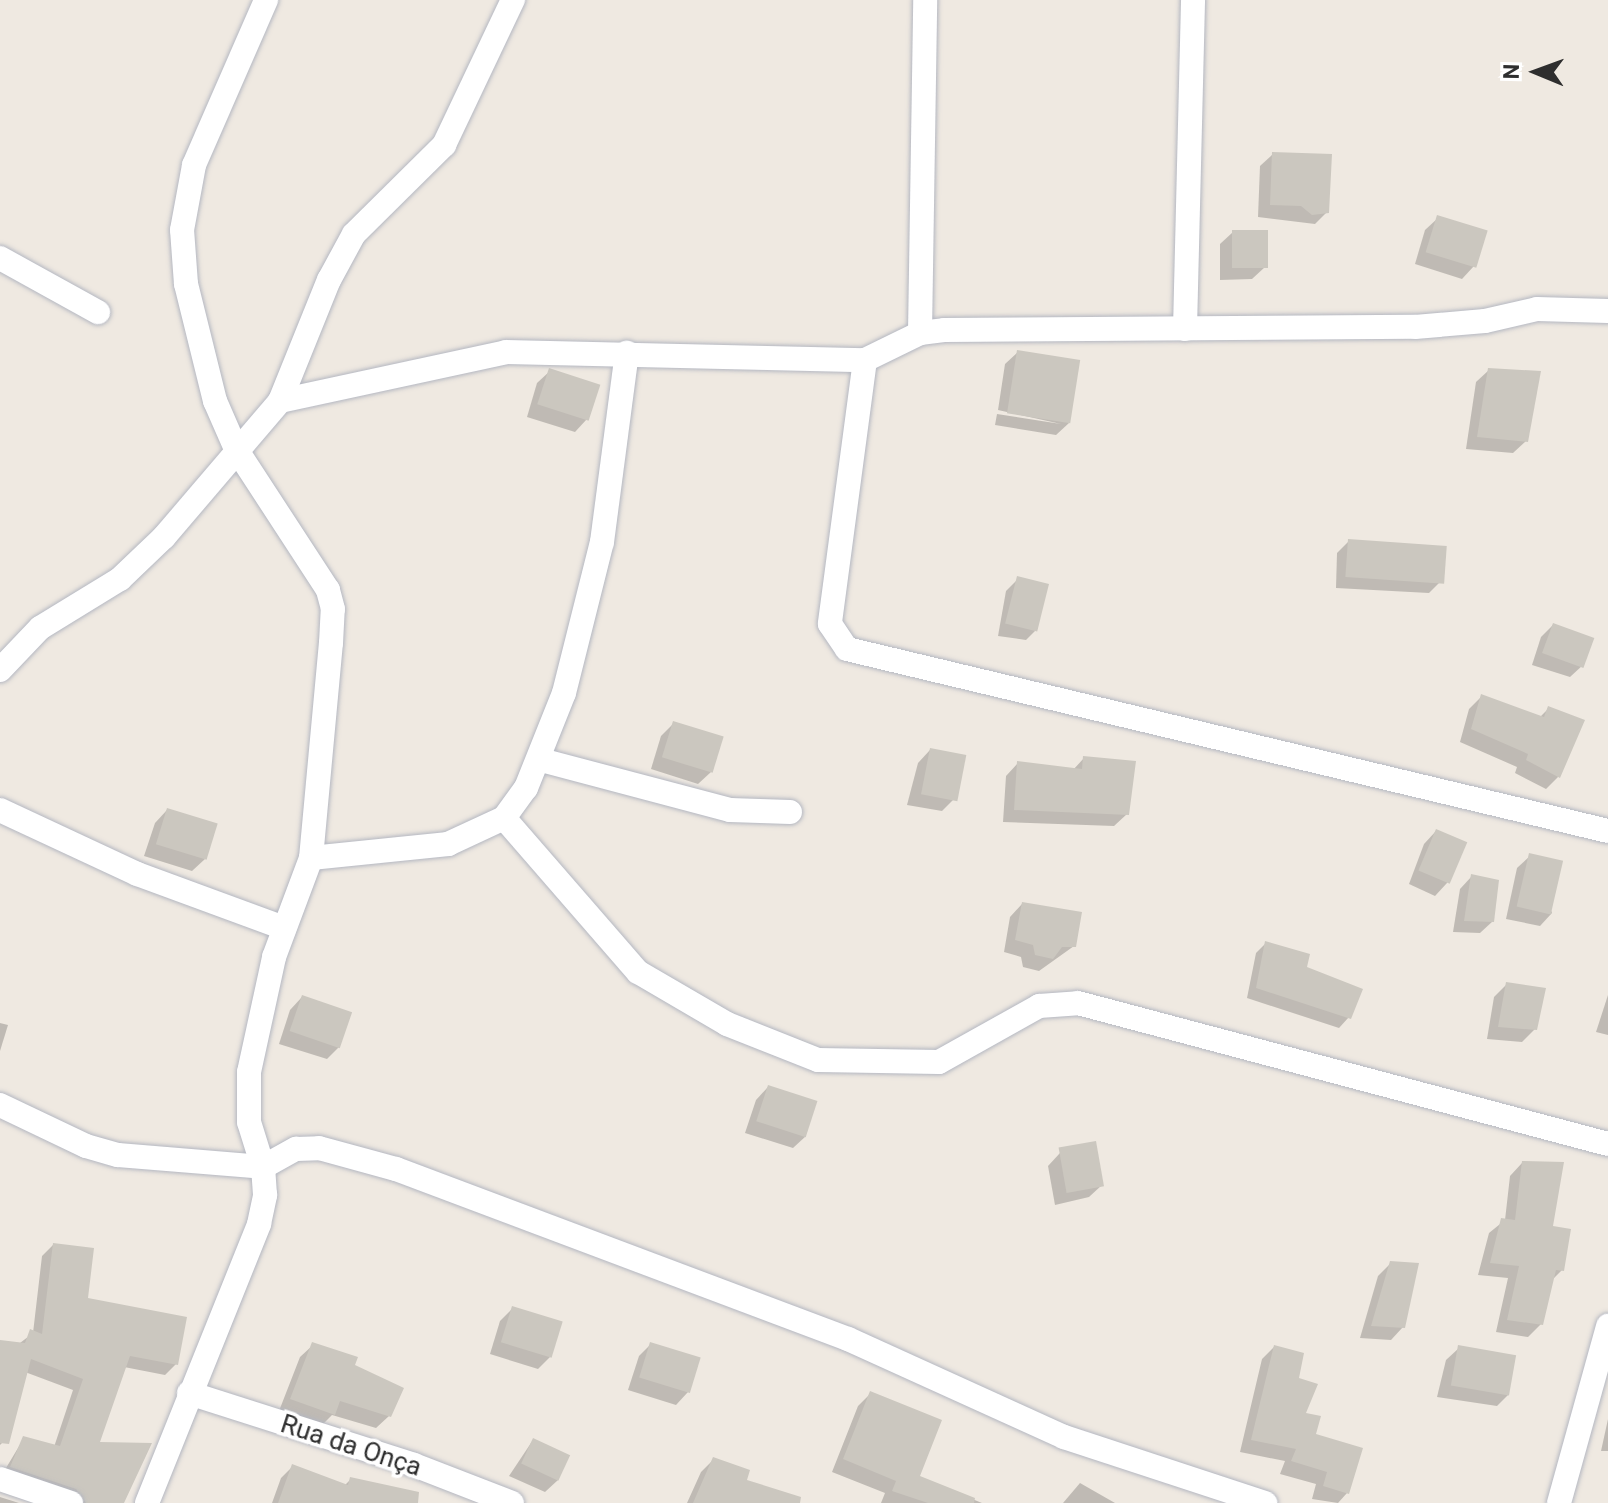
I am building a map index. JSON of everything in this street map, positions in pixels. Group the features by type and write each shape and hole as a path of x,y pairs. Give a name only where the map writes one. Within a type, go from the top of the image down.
{"street":[{"path":"147,1503 259,1224 263,1167 249,1122 249,1072 256,1026 284,928 311,858 333,609 318,570 236,449 215,401 195,322 182,230 194,165 266,0"},
{"path":"0,670 40,628 120,579 164,537 280,401 329,280 354,234 444,145 513,0"},
{"path":"920,333 925,0"},
{"path":"1185,329 1193,0"},
{"path":"0,258 98,312"},
{"path":"280,401 506,352 865,360 920,333 1415,327 1485,321 1537,309 1608,311"},
{"path":"311,858 448,844 504,818 541,760 602,542 627,353"},
{"path":"865,360 830,624 847,649 1608,831"},
{"path":"541,760 730,810 790,812"},
{"path":"0,810 137,874 284,928"},
{"path":"504,818 638,972 727,1024 818,1060 939,1062 1039,1006 1078,1003 1608,1144"},
{"path":"0,1105 86,1146 118,1155 263,1167 296,1149 319,1148 396,1169 848,1339 1064,1437 1265,1503"},
{"path":"1559,1503 1608,1326"},
{"name":"Rua da Onça","path":"189,1393 414,1465 512,1503"},
{"path":"0,1479 71,1503"}],"building":[{"path":"1272,152 1332,154 1329,213 1312,215 1301,206 1270,205"},
{"path":"1437,215 1488,230 1476,268 1426,252"},
{"path":"1232,230 1268,230 1268,268 1232,268"},
{"path":"1017,350 1080,360 1070,423 1007,413"},
{"path":"549,368 600,385 589,421 537,404"},
{"path":"1488,368 1541,371 1528,442 1477,437"},
{"path":"1348,539 1447,546 1444,584 1345,577"},
{"path":"1017,576 1049,584 1037,632 1005,624"},
{"path":"1553,623 1594,638 1583,668 1542,653"},
{"path":"1481,694 1544,717 1548,706 1585,720 1560,778 1526,760 1528,754 1471,729"},
{"path":"673,721 724,736 713,773 662,757"},
{"path":"930,748 966,755 957,801 921,794"},
{"path":"1083,756 1136,761 1129,815 1014,810 1017,761 1082,769"},
{"path":"167,808 218,823 207,860 156,844"},
{"path":"1436,829 1467,842 1450,884 1418,870"},
{"path":"1529,853 1563,861 1551,914 1517,907"},
{"path":"1471,874 1499,880 1494,922 1464,921"},
{"path":"1022,902 1082,912 1076,947 1062,947 1053,959 1035,955 1033,945 1015,940"},
{"path":"1265,941 1310,954 1307,967 1363,989 1351,1019 1256,988"},
{"path":"1506,982 1546,988 1537,1030 1498,1027"},
{"path":"302,995 352,1012 340,1048 290,1031"},
{"path":"768,1085 817,1101 806,1137 756,1121"},
{"path":"1096,1141 1104,1186 1067,1193 1059,1148"},
{"path":"1522,1161 1564,1162 1553,1226 1571,1229 1564,1271 1556,1270 1543,1325 1507,1320 1519,1266 1490,1263 1501,1218 1515,1220"},
{"path":"53,1243 94,1248 88,1298 187,1317 178,1365 130,1356 100,1442 152,1443 124,1503 86,1503 76,1489 10,1467 23,1436 60,1446 83,1379 31,1359 9,1444 0,1443 0,1340 25,1343 30,1329 42,1334"},
{"path":"1390,1261 1419,1263 1405,1328 1371,1326"},
{"path":"512,1306 563,1321 552,1358 501,1342"},
{"path":"312,1342 358,1357 355,1365 404,1388 391,1417 340,1401 335,1415 290,1399"},
{"path":"650,1342 701,1357 690,1393 639,1377"},
{"path":"1274,1345 1304,1353 1299,1378 1318,1384 1306,1413 1321,1416 1316,1434 1363,1448 1349,1494 1323,1486 1327,1472 1291,1461 1296,1449 1251,1440"},
{"path":"1458,1345 1516,1355 1509,1396 1451,1385"},
{"path":"870,1391 942,1420 920,1476 975,1498 974,1503 928,1503 892,1491 896,1481 843,1459"},
{"path":"533,1438 570,1455 558,1481 521,1463"},
{"path":"713,1457 750,1470 747,1480 801,1497 800,1503 693,1503"},
{"path":"292,1464 348,1485 350,1477 419,1492 418,1503 278,1503"}]}
